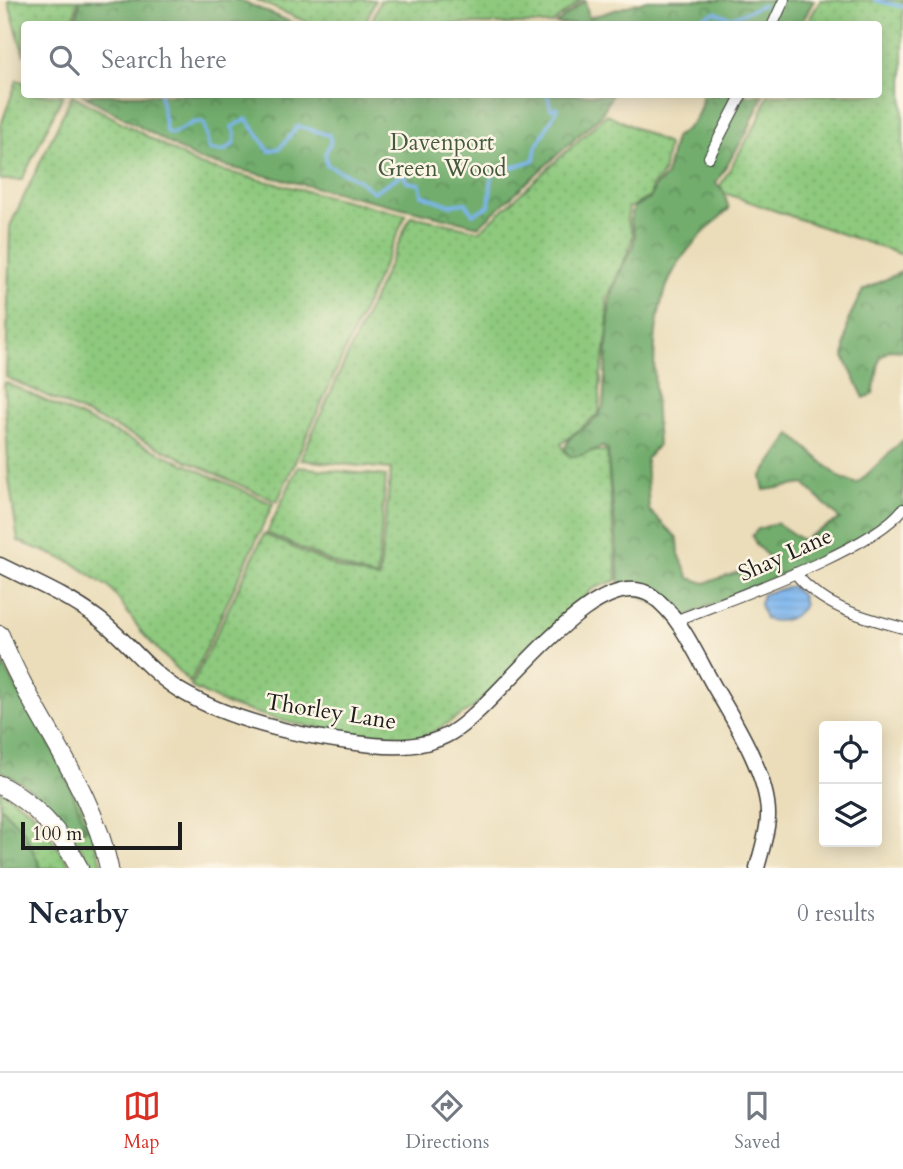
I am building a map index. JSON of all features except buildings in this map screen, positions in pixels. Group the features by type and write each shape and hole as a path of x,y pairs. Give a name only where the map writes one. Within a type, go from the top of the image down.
{"highway":[{"path":"0,635 19,680 89,808 109,868"},
{"path":"0,785 42,816 68,848 79,868"}],"street":[{"path":"774,21 784,0"},
{"path":"709,157 740,98"},
{"name":"Shay Lane","path":"675,621 795,573 857,542 903,509"},
{"name":"Thorley Lane","path":"0,565 69,598 101,621 178,689 216,709 263,725 376,746 419,744 453,732 485,706 578,613 611,592 640,589 654,597 675,621 725,705 765,786 768,817 757,868"},
{"path":"795,573 803,583 836,607 903,628"}],"green space":[{"path":"8,0 78,0 74,21 21,21 21,46"},
{"path":"80,0 240,0 288,21 76,21"},
{"path":"256,0 375,0 366,21 304,21"},
{"path":"380,0 581,0 556,21 372,21"},
{"path":"585,0 589,18 647,0 814,0 803,21 560,21"},
{"path":"821,0 903,0 903,255 724,193 720,186 759,119 767,98 882,98 882,21 808,21"},
{"path":"17,80 21,81 21,98 62,98 22,180 0,180 1,125"},
{"path":"71,98 77,98 199,165 406,215 277,502 6,377 10,226"},
{"name":"Davenport Green Wood","path":"88,98 461,98 467,101 470,98 610,98 601,115 479,226 199,160"},
{"path":"702,98 762,98 747,132 716,183 724,193 729,209 681,259 663,298 654,360 658,445 646,459 649,510 678,539 679,554 689,578 705,583 773,561 757,546 752,536 758,529 777,523 802,540 840,519 804,484 764,490 761,477 791,434 839,477 857,484 903,440 903,509 857,542 675,621 666,610 621,586 608,451 602,447 579,456 569,456 565,450 571,437 594,420 603,406 610,299 633,247 635,234 630,220 634,207 650,199 655,186 666,176 675,137 694,120"},
{"path":"607,114 668,144 663,174 652,186 650,197 629,208 627,220 633,234 630,247 607,299 608,331 601,374 599,413 561,444 568,456 607,452 617,580 592,589 473,708 426,736 388,741 287,722 228,705 191,687 264,534 338,568 379,579 391,469 300,460 411,216 480,231"},
{"path":"903,271 903,351 889,350 880,358 873,394 864,398 844,357 848,320 863,290"},
{"path":"4,382 273,504 190,683 143,634 111,589 71,562 18,541 9,480"},
{"path":"298,467 386,476 377,578 338,565 267,533"},
{"path":"0,659 63,767 86,829 79,833 27,787 0,770"},
{"path":"63,767 78,796 104,868 91,868 77,840 49,805 79,832"},
{"path":"0,790 35,814 72,868 41,868 24,831 0,806"},
{"path":"0,806 24,831 41,868 0,868"}],"water":[{"path":"791,586 801,595 804,605 801,610 787,619 765,619 760,604 763,594"}],"waterway":[{"path":"875,0 903,7"},
{"path":"700,21 699,19 715,12 731,18 763,5"},
{"path":"161,98 166,131 171,134 195,122 204,123 209,150 224,151 234,144 235,133 232,127 247,119 269,151 280,148 298,126 329,135 331,142 325,154 327,165 357,179 373,192 403,174 407,182 420,184 422,195 450,205 466,203 473,214 489,206 492,174 534,160 536,147 558,108 551,109 548,98"}]}
